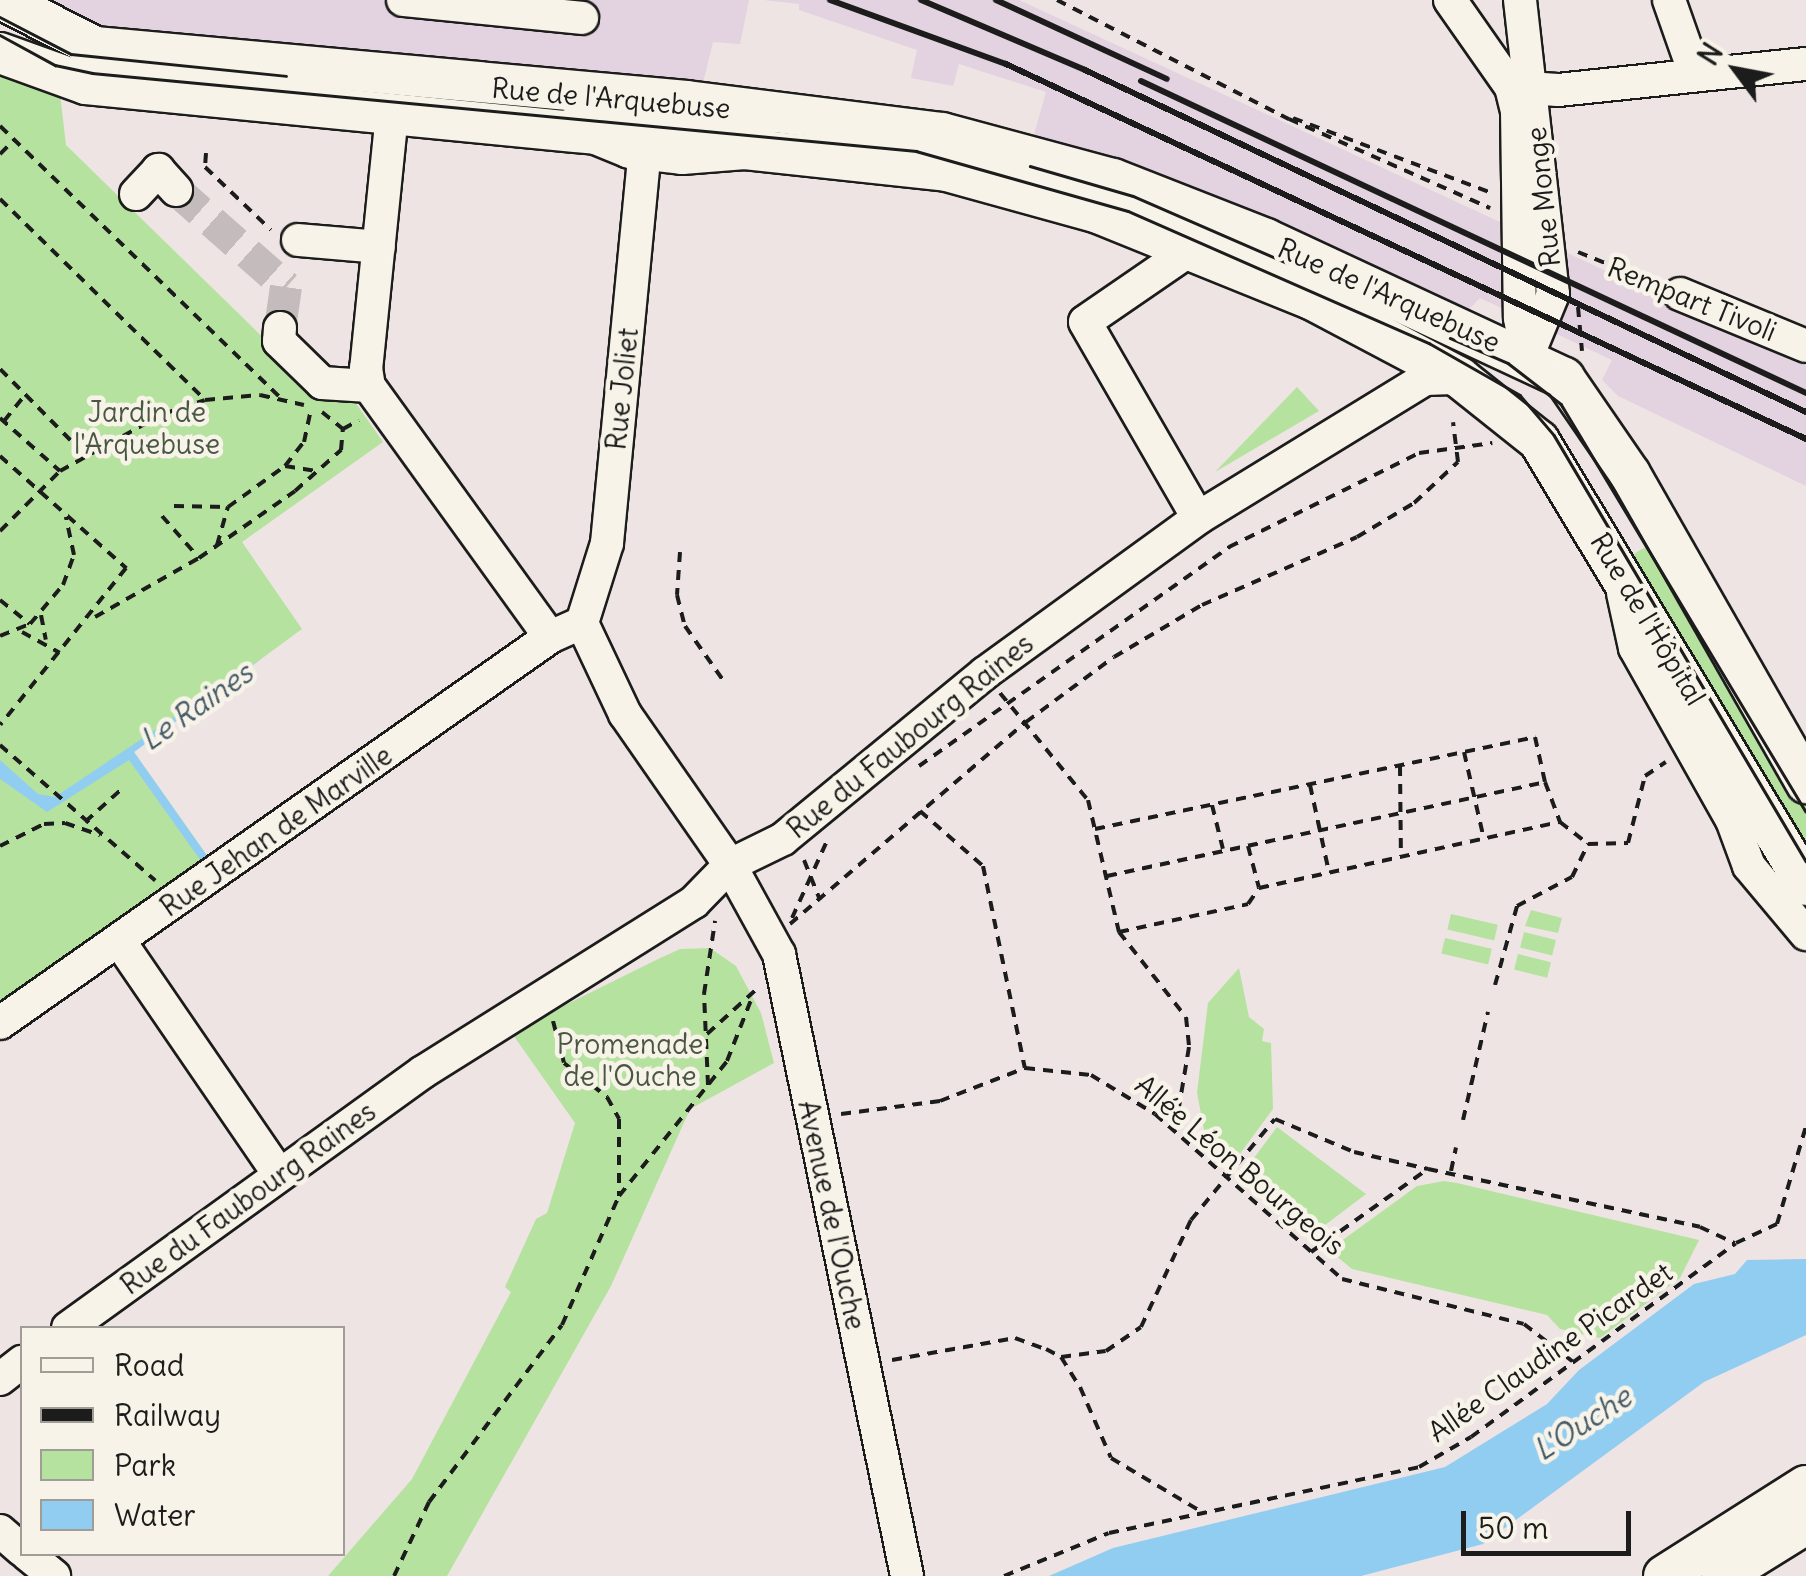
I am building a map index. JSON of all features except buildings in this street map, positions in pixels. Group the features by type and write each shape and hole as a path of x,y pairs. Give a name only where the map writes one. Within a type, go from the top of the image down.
{"main road":[{"name":"Rue de l'Arquebuse","path":"3,0 95,48 687,101 942,133 1178,201 1527,357"},
{"name":"Rue de l'Arquebuse","path":"0,54 86,84 596,134 645,150 745,149 947,171 1194,247 1460,378"},
{"name":"Rue du Faubourg Raines","path":"1460,378 1527,357"},
{"name":"Rue de l'Hôpital","path":"1527,357 1576,390 1806,783"},
{"name":"Rue de l'Hôpital","path":"1460,378 1538,441 1616,565 1801,907"},
{"path":"1722,1576 1783,1526 1806,1486"},
{"path":"1664,1576 1783,1526"}],"street":[{"path":"404,0 582,18"},
{"path":"1450,0 1478,41 1520,87 1558,90 1694,71 1806,64"},
{"path":"1669,0 1694,71"},
{"name":"Rue Monge","path":"1522,15 1520,318 1527,357"},
{"path":"1478,41 1522,15"},
{"name":"Rue de l'Arquebuse","path":"0,17 56,48 90,58 885,133 969,149 1134,196 1460,342 1527,357"},
{"name":"Rue de l'Arquebuse","path":"0,36 55,66 92,73 862,145 956,160 1183,233 1430,343 1460,378"},
{"name":"Rue Monge","path":"1520,87 1553,294 1527,357"},
{"path":"392,114 379,248 375,397 550,638"},
{"name":"Rue Joliet","path":"582,623 607,543 645,150"},
{"path":"136,194 158,170 186,178"},
{"path":"298,240 379,248"},
{"path":"1194,247 1084,322 1198,518"},
{"name":"Rempart Tivoli","path":"1680,294 1806,346"},
{"path":"280,328 279,341 322,382 375,397"},
{"name":"Rue du Faubourg Raines","path":"71,1326 278,1173 556,986 694,902 730,865 783,839 985,673 1198,518 1425,379 1460,378"},
{"name":"Rue Jehan de Marville","path":"0,1023 550,638 582,623"},
{"name":"Avenue de l'Ouche","path":"582,623 626,714 730,865 779,954 907,1576"},
{"path":"120,942 278,1173"},
{"path":"0,1379 20,1364"},
{"path":"0,1531 20,1548"},
{"path":"30,1556 54,1576"}],"path":[{"path":"1057,0 1288,118 1521,209"},
{"path":"1288,118 1304,118 1402,154 1521,209"},
{"path":"0,126 280,397"},
{"path":"0,154 14,140"},
{"path":"204,167 206,153"},
{"path":"186,178 204,167"},
{"path":"204,167 280,238 298,240"},
{"path":"0,199 206,400"},
{"name":"Rempart Tivoli","path":"1578,269 1578,252 1680,294"},
{"path":"1578,304 1580,349 1588,365"},
{"path":"0,370 86,455"},
{"path":"25,395 2,420 60,471"},
{"path":"0,531 37,488 60,471 163,414 206,400 280,397 311,408 343,429"},
{"path":"91,619 199,558 316,472 342,450 343,429 375,397"},
{"path":"174,506 228,507 285,466 304,442 311,408"},
{"path":"834,833 811,872 803,902 787,926 1026,722 1164,625 1268,572 1357,537 1414,502 1452,473 1457,445 1453,422"},
{"path":"908,774 1229,547 1419,453 1457,445"},
{"path":"0,456 126,568 91,619 0,725"},
{"path":"285,466 316,472"},
{"path":"217,546 228,507"},
{"path":"0,636 20,632 41,615 74,555 65,513"},
{"path":"162,516 199,558"},
{"path":"680,552 677,595 685,626 723,680"},
{"path":"0,600 30,624"},
{"path":"41,615 46,640"},
{"path":"20,632 46,640 60,653"},
{"path":"985,673 1088,800 1119,932 1186,1016 1189,1047 1175,1131"},
{"path":"1096,829 1535,737 1545,782 1560,822 1588,844 1628,843 1645,776 1666,762"},
{"path":"0,745 176,902"},
{"path":"1464,752 1484,838"},
{"path":"1400,766 1402,855"},
{"path":"1107,876 1545,782"},
{"path":"1310,785 1330,872"},
{"path":"85,822 125,786"},
{"path":"1212,805 1224,852"},
{"path":"812,1119 940,1101 1025,1068 982,866 920,811"},
{"path":"0,846 44,824 64,822 105,836"},
{"path":"1119,932 1248,904 1259,888 1560,822"},
{"path":"1495,985 1518,906 1572,876 1588,844"},
{"path":"1248,846 1259,888"},
{"path":"802,856 820,900"},
{"path":"708,1085 704,994 715,919"},
{"path":"394,1576 429,1502 562,1326 619,1196 727,1061 750,1000 764,979"},
{"path":"556,986 552,1024 564,1063 607,1097 619,1119 619,1196"},
{"path":"707,1034 750,1000"},
{"path":"1463,1120 1488,1012"},
{"name":"Allée Léon Bourgeois","path":"1025,1068 1102,1080 1175,1131 1342,1279 1524,1324 1572,1362"},
{"path":"863,1366 1016,1338 1061,1357 1106,1351 1141,1328 1177,1243 1275,1119 1354,1152 1700,1227 1736,1243"},
{"name":"Allée Claudine Picardet","path":"1004,1576 1109,1532 1419,1467 1518,1406 1736,1243 1777,1224 1806,1126"},
{"path":"1451,1171 1456,1148"},
{"path":"1311,1252 1428,1169"},
{"path":"1061,1357 1111,1458 1202,1512"}],"shaded area":[{"path":"33,0 749,0 740,44 713,42 701,91 87,31"},
{"path":"764,0 1019,0 1589,263 1806,366 1806,486 1618,396 1602,380 1612,360 1480,298 1467,311 1446,311 1164,175 1033,138 1046,92 959,64 953,86 911,78 917,50 799,10 799,4"}],"green space":[{"name":"Jardin de l'Arquebuse","path":"0,68 60,94 66,145 283,357 353,399 383,442 242,542 302,629 134,752 208,857 0,1002"},
{"path":"1297,387 1319,411 1215,472"},
{"path":"1652,543 1806,805 1806,869 1622,561"},
{"path":"1531,910 1562,918 1558,933 1525,926"},
{"path":"1451,914 1498,925 1494,940 1447,930"},
{"path":"1524,932 1556,940 1552,956 1520,948"},
{"path":"1445,938 1492,949 1488,964 1441,954"},
{"name":"Promenade de l'Ouche","path":"710,948 736,966 761,1013 774,1063 690,1109 611,1286 447,1576 328,1576 412,1479 511,1292 505,1287 536,1219 547,1213 575,1123 511,1032 680,949"},
{"path":"1518,954 1551,962 1547,978 1514,970"},
{"path":"1239,968 1249,1017 1264,1029 1262,1041 1271,1043 1273,1109 1231,1166 1207,1145 1197,1093 1208,1003"},
{"path":"1277,1127 1366,1194 1312,1235 1242,1174"},
{"path":"1444,1181 1699,1240 1680,1278 1600,1338 1560,1329 1547,1315 1352,1269 1329,1250 1417,1186"}],"water":[{"name":"Le Raines","path":"264,657 134,752 208,857 201,861 129,760 47,812 0,779 0,760 38,794 55,797"},
{"name":"L'Ouche","path":"1806,1259 1806,1335 1704,1382 1483,1544 1361,1576 1049,1576 1113,1548 1445,1467 1547,1404 1579,1370 1694,1284 1735,1274 1747,1260"}],"tunnel":[{"path":"176,190 286,287 280,328"}],"tram line":[{"path":"0,17 71,54 286,76"},
{"path":"0,35 55,65 92,73 916,151 1128,211 1429,343 1520,395 1554,435 1806,861"},
{"path":"1030,166 1133,196 1287,263"},
{"path":"1450,338 1508,363 1561,404 1806,811"}],"railway":[{"path":"830,0 1006,64 1806,439"},
{"path":"921,0 1085,70 1806,412"},
{"path":"996,0 1167,79"},
{"path":"1141,81 1806,393"}]}
